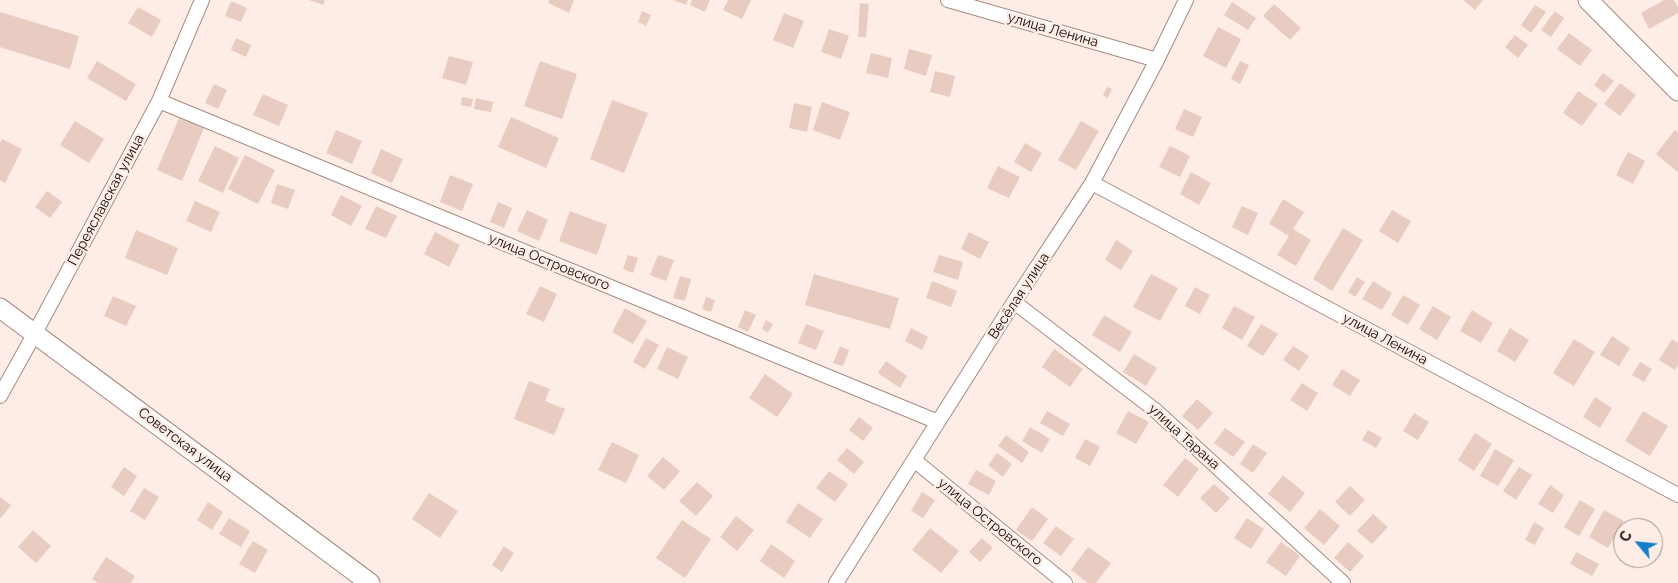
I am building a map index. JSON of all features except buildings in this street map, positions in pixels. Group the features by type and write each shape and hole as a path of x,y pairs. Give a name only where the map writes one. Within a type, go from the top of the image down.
{"main road":[{"path":"1588,0 1678,91"},
{"name":"Советская улица","path":"0,308 370,583"}],"street":[{"name":"Переяславская улица","path":"0,396 159,101 202,0"},
{"name":"улица Ленина","path":"948,0 1157,60"},
{"name":"Весёлая улица","path":"836,583 1014,302 1092,183 1157,60 1186,0"},
{"name":"улица Островского","path":"159,101 938,422"},
{"name":"улица Ленина","path":"1092,183 1678,495"},
{"name":"улица Тарана","path":"1014,302 1155,410 1344,583"},
{"name":"улица Островского","path":"914,460 1065,583"}]}
